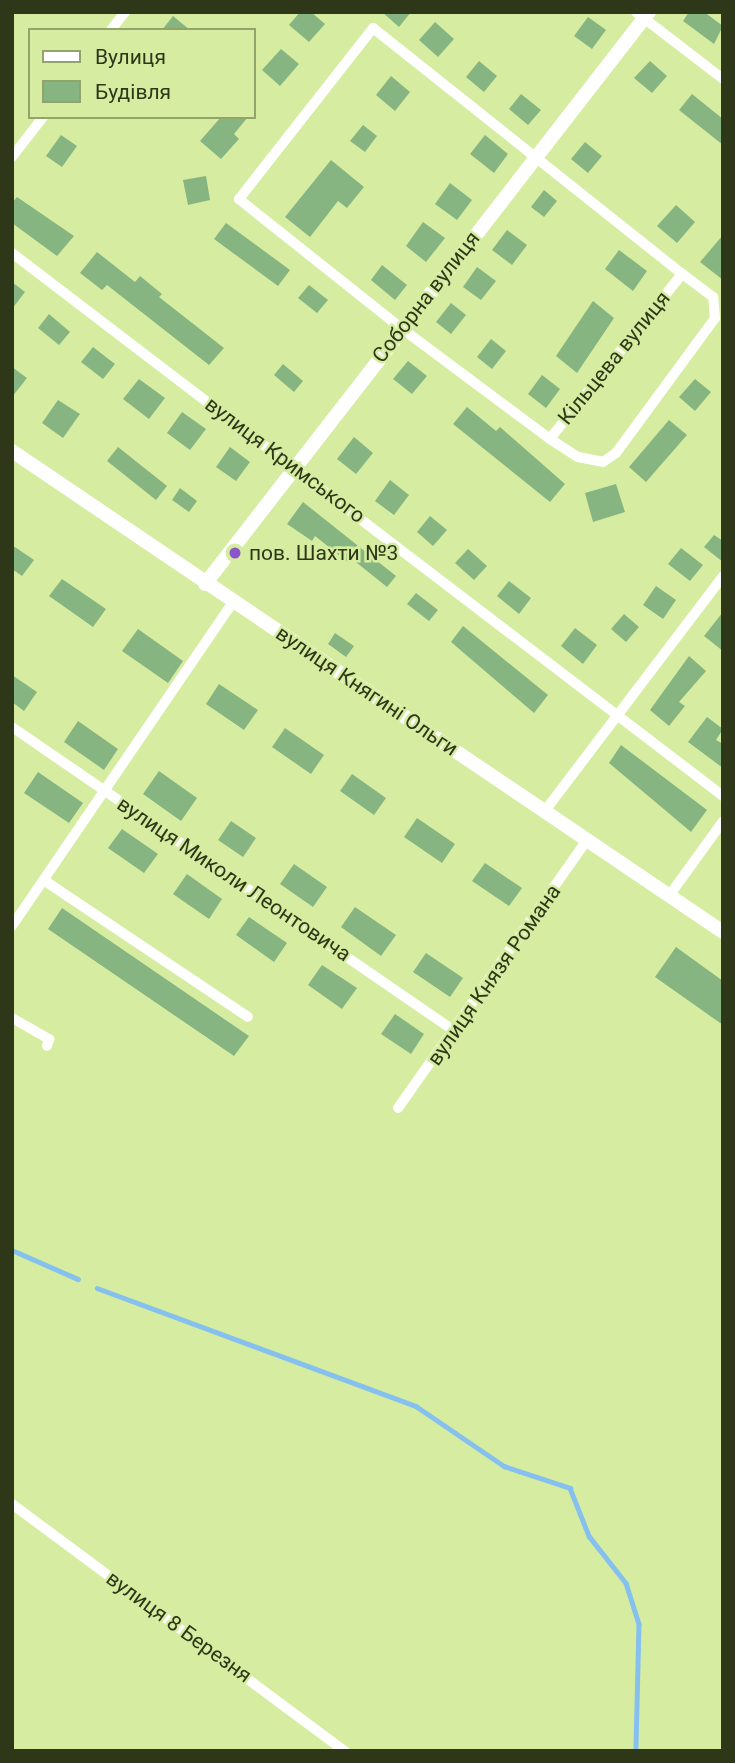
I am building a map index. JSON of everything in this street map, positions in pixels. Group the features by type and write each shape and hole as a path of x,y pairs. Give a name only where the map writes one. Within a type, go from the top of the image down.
{"street":[{"path":"113,28 125,12"},
{"path":"643,15 723,79"},
{"name":"Соборна вулиця","path":"205,584 643,15"},
{"name":"Кільцева вулиця","path":"373,28 682,274 550,439 401,328 239,199 373,28"},
{"path":"12,157 41,119"},
{"name":"вулиця Кримського","path":"12,253 296,467 614,715 723,796"},
{"path":"550,439 578,457 603,462 616,453 715,318 713,298 682,274"},
{"name":"вулиця Княгині Ольги","path":"12,451 723,932"},
{"path":"544,812 614,715 723,576"},
{"path":"12,926 233,600"},
{"name":"вулиця Миколи Леонтовича","path":"12,727 456,1032"},
{"path":"669,896 723,821"},
{"name":"вулиця Князя Романа","path":"398,1108 456,1032 587,840"},
{"path":"45,881 248,1017"},
{"path":"12,1018 50,1039 47,1046"},
{"name":"вулиця 8 Березня","path":"12,1504 345,1751"}],"building":[{"path":"300,12 311,12 325,24 309,42 289,25"},
{"path":"382,12 411,12 399,27"},
{"path":"689,12 704,12 723,26 714,44 683,21"},
{"path":"173,16 188,28 164,28"},
{"path":"588,17 606,30 592,49 574,36"},
{"path":"435,22 454,39 438,57 419,40"},
{"path":"281,49 299,64 280,86 262,70"},
{"path":"479,61 497,76 484,92 466,77"},
{"path":"650,61 667,76 652,93 634,78"},
{"path":"391,76 410,92 395,111 376,95"},
{"path":"521,94 541,110 528,125 509,109"},
{"path":"692,94 723,119 723,145 679,110"},
{"path":"219,119 246,119 234,134 239,139 221,159 200,141"},
{"path":"363,125 377,136 365,152 350,141"},
{"path":"61,135 77,146 62,167 46,156"},
{"path":"485,135 508,154 494,173 470,154"},
{"path":"585,142 602,156 588,173 571,159"},
{"path":"331,160 364,187 347,208 338,201 310,237 285,217"},
{"path":"206,176 210,200 188,205 183,180"},
{"path":"450,183 472,200 457,220 435,204"},
{"path":"544,190 557,201 544,217 531,207"},
{"path":"17,197 74,236 57,256 12,223 12,203"},
{"path":"676,205 695,222 677,243 657,226"},
{"path":"423,222 445,238 426,262 406,246"},
{"path":"226,223 290,270 278,286 214,239"},
{"path":"507,230 527,245 512,265 492,250"},
{"path":"723,235 723,280 700,262"},
{"path":"619,250 647,271 633,291 605,269"},
{"path":"97,252 135,282 140,276 162,294 159,297 224,348 209,365 107,285 102,290 80,273"},
{"path":"382,265 407,285 395,300 371,280"},
{"path":"477,267 496,281 481,300 463,287"},
{"path":"12,282 25,292 12,309"},
{"path":"309,285 328,300 317,313 298,298"},
{"path":"593,301 614,318 577,373 556,356"},
{"path":"451,303 466,315 451,334 436,322"},
{"path":"49,314 70,332 59,345 38,328"},
{"path":"491,339 506,351 492,369 477,357"},
{"path":"93,347 115,364 103,379 81,362"},
{"path":"408,361 427,376 412,394 393,379"},
{"path":"283,364 303,381 294,392 274,375"},
{"path":"12,367 27,378 12,397"},
{"path":"542,375 560,389 546,408 528,394"},
{"path":"139,379 165,398 149,419 123,399"},
{"path":"695,379 711,392 695,411 679,397"},
{"path":"58,400 80,414 63,438 42,423"},
{"path":"467,407 496,431 500,427 565,484 550,502 453,424"},
{"path":"182,412 206,429 190,450 167,433"},
{"path":"669,420 687,435 646,482 629,467"},
{"path":"354,437 373,453 356,474 337,459"},
{"path":"118,447 167,486 156,500 107,461"},
{"path":"230,447 250,462 236,481 216,467"},
{"path":"390,480 409,495 394,515 375,501"},
{"path":"616,484 625,512 593,522 585,493"},
{"path":"180,488 197,501 189,512 172,500"},
{"path":"303,502 396,576 387,587 352,559 349,563 315,536 312,541 287,524"},
{"path":"430,516 447,530 433,546 417,532"},
{"path":"714,535 723,541 723,562 704,547"},
{"path":"12,545 34,560 22,576 12,569"},
{"path":"681,548 703,565 690,581 668,564"},
{"path":"468,549 487,566 474,580 455,563"},
{"path":"62,579 106,609 93,627 49,596"},
{"path":"509,581 531,598 519,614 497,596"},
{"path":"656,586 676,600 663,619 643,605"},
{"path":"416,593 438,610 429,621 407,604"},
{"path":"723,612 723,651 704,636"},
{"path":"624,614 639,627 626,642 611,629"},
{"path":"463,626 548,695 534,713 451,642"},
{"path":"575,628 597,645 583,664 561,646"},
{"path":"138,629 183,661 168,683 122,651"},
{"path":"335,633 354,646 346,657 328,644"},
{"path":"689,656 706,671 679,702 685,706 669,726 650,710"},
{"path":"12,675 37,692 24,711 12,702"},
{"path":"219,684 258,710 244,730 206,704"},
{"path":"707,717 723,729 716,740 723,744 723,768 688,742"},
{"path":"78,721 118,749 104,770 64,742"},
{"path":"285,728 324,755 311,774 272,747"},
{"path":"621,745 707,810 691,832 609,763"},
{"path":"159,771 197,798 181,821 143,794"},
{"path":"38,772 83,803 69,823 24,793"},
{"path":"352,774 386,798 374,815 340,791"},
{"path":"417,818 455,844 442,863 404,837"},
{"path":"231,821 256,838 243,857 218,840"},
{"path":"122,829 158,854 144,873 108,848"},
{"path":"485,863 522,888 509,906 472,881"},
{"path":"294,864 327,887 313,907 280,884"},
{"path":"187,874 222,899 209,919 173,894"},
{"path":"355,907 396,935 381,956 341,927"},
{"path":"62,908 249,1036 234,1056 48,929"},
{"path":"249,917 287,943 274,962 236,935"},
{"path":"676,947 723,981 723,1025 655,977"},
{"path":"426,953 463,978 450,997 413,972"},
{"path":"322,965 357,988 342,1009 308,985"},
{"path":"395,1014 424,1034 411,1054 381,1034"}],"waterway":[{"path":"12,1250 78,1279"},
{"path":"97,1288 416,1406 504,1466 570,1488 589,1536 626,1583 639,1624 636,1751"}],"place":[{"name":"пов. Шахти №3","path":"235,553"}]}
